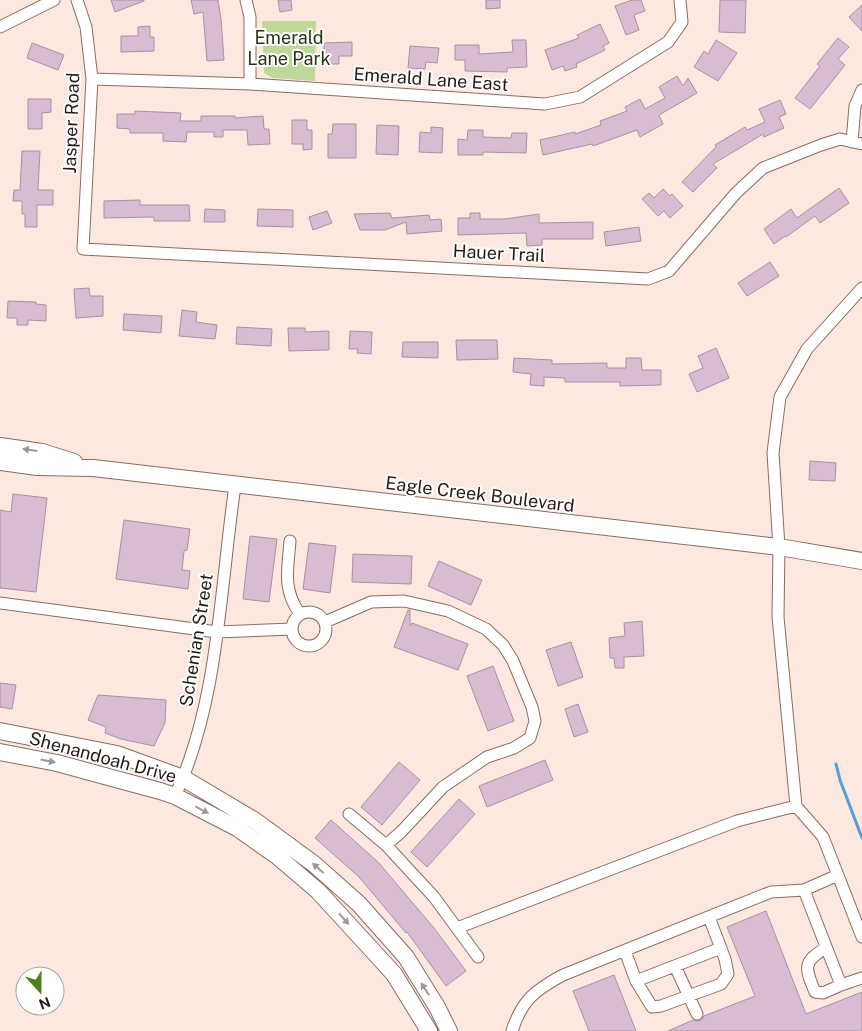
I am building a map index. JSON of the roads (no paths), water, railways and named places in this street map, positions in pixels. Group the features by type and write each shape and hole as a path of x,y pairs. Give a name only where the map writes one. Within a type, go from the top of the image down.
{"street":[{"path":"0,27 54,0"},
{"name":"Jasper Road","path":"77,0 86,26 92,79 83,249"},
{"path":"246,0 250,17 250,84"},
{"name":"Emerald Lane East","path":"92,79 250,84 545,104 580,97 668,42 682,22 680,0"},
{"path":"857,143 855,106 862,90"},
{"name":"Hauer Trail","path":"83,249 648,279 669,271 736,193 763,168 840,139 857,143"},
{"path":"862,288 807,349 780,396 773,453 779,548 778,617 796,806 823,837 862,937"},
{"name":"Eagle Creek Boulevard","path":"0,446 42,452 93,468"},
{"name":"Eagle Creek Boulevard","path":"0,462 37,467 93,468 779,548 862,561"},
{"name":"Schenian Street","path":"175,796 183,778 200,725 217,632 236,486"},
{"path":"290,541 287,585 293,604 300,614"},
{"path":"325,622 371,602 404,601 448,611 486,629 503,645 513,661 532,707 535,721 530,738 514,748 487,757 443,787 386,845"},
{"path":"0,603 217,632 292,629"},
{"path":"306,612 318,614 325,622 326,634 315,646 299,643 292,634 293,623 300,614 306,612"},
{"name":"Shenandoah Drive","path":"0,732 117,754 183,778 254,820 314,864 359,904 406,958 438,1007 449,1031"},
{"name":"Shenandoah Drive","path":"0,752 57,763 175,796 237,828 277,856 318,891 394,974 429,1031"},
{"path":"457,928 737,821 796,806"},
{"path":"349,814 386,845 434,897 478,957"},
{"path":"512,1031 517,1017 525,1004 541,987 563,975 771,892 804,890 838,876"},
{"path":"804,890 841,985"},
{"path":"625,951 636,981 652,1007 689,997 720,984 728,974 721,948 709,917"},
{"path":"636,981 721,948"},
{"path":"826,948 813,956 808,963 808,974 815,992 823,993 862,978"},
{"path":"676,966 696,1014"}],"waterway":[{"path":"836,764 840,780 862,838"}],"park label":[{"name":"Emerald Lane Park","path":"289,47"}]}
